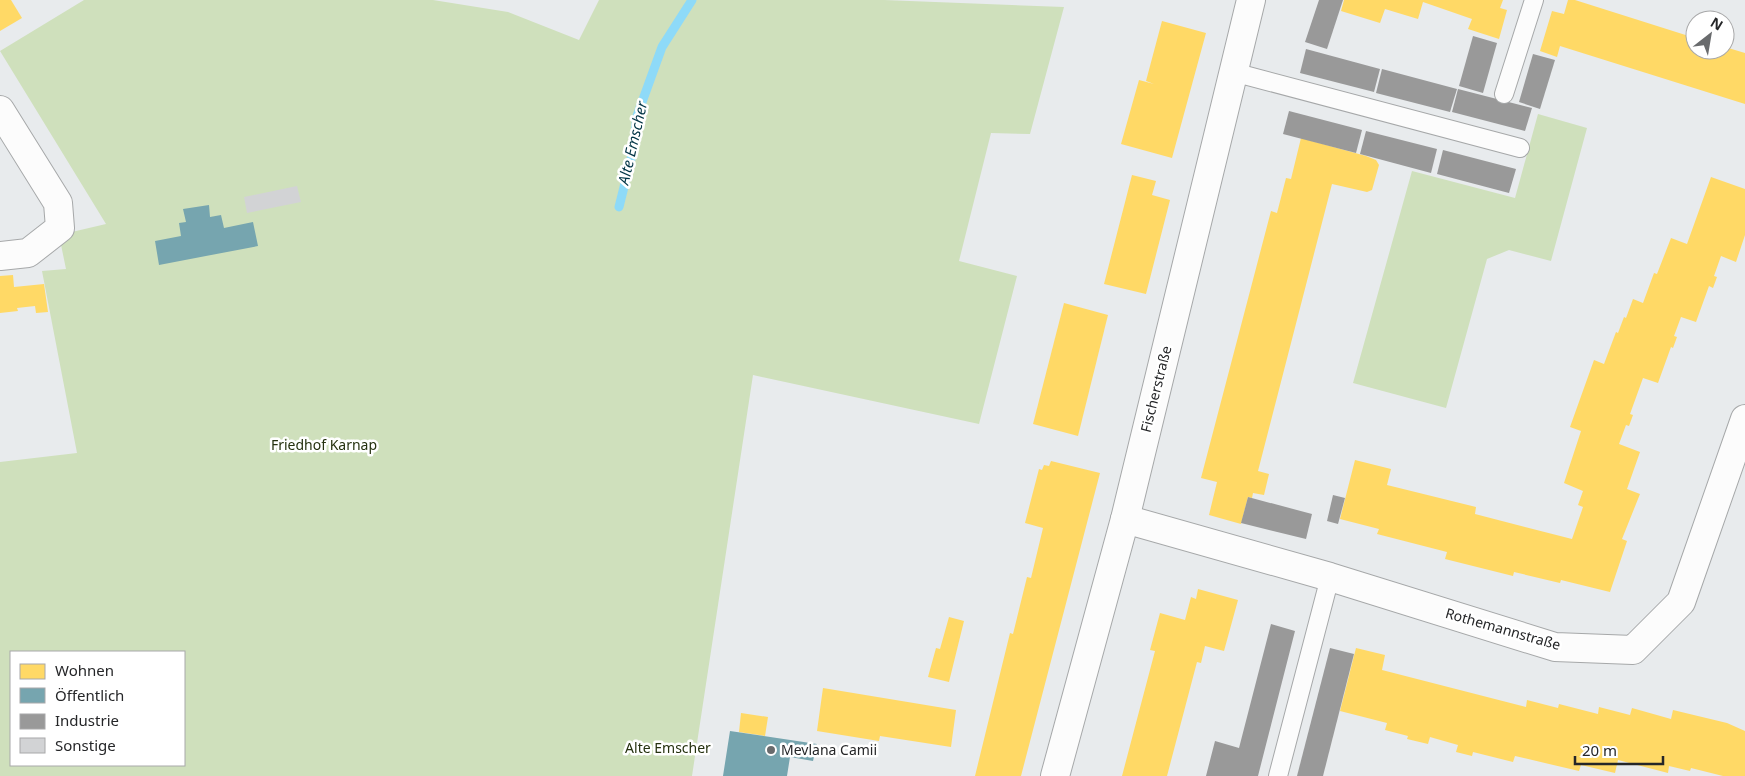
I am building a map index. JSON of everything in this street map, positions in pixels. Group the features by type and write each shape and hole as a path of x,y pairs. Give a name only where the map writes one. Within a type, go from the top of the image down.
{"street":[{"name":"Fischerstraße","path":"1055,776 1125,519 1251,0"},
{"path":"0,110 58,203 60,228 28,253 0,256"},
{"name":"Rothemannstraße","path":"1125,519 1330,577 1555,647 1633,650 1681,602 1745,419"}],"lane":[{"path":"1504,94 1534,0"},
{"path":"1233,72 1520,148"},
{"path":"1278,776 1330,577"}],"green space":[{"name":"Friedhof Karnap","path":"84,0 433,0 508,12 579,40 599,0 884,0 1064,7 1030,134 991,133 959,261 1017,276 979,424 753,375 692,776 0,776 0,462 77,453 42,271 66,269 59,235 106,224 0,51"},
{"path":"1538,114 1587,128 1551,261 1509,250 1487,259 1446,408 1353,383 1412,171 1515,198"}],"building: Wohnen":[{"path":"0,0 11,0 22,18 0,31"},
{"path":"1344,0 1503,0 1500,8 1507,10 1499,39 1468,29 1472,19 1423,2 1418,19 1385,9 1380,23 1341,11"},
{"path":"1568,0 1575,0 1685,35 1685,60 1735,60 1735,50 1745,53 1745,104 1560,46 1557,57 1540,51 1552,11 1564,14"},
{"path":"1162,21 1206,33 1172,158 1121,144 1139,80 1154,84 1146,81"},
{"path":"1301,138 1366,156 1376,160 1379,165 1372,190 1367,192 1332,184 1258,471 1269,474 1264,495 1253,493 1252,498 1248,497 1241,524 1209,515 1217,482 1201,478 1271,211 1277,213 1286,178 1291,179"},
{"path":"1132,175 1156,181 1152,195 1170,200 1146,294 1104,284"},
{"path":"1711,177 1745,189 1745,235 1736,262 1721,256 1714,276 1717,277 1713,288 1709,286 1696,322 1681,317 1674,336 1677,337 1673,348 1671,347 1658,383 1643,378 1630,414 1633,415 1629,426 1626,425 1619,444 1640,452 1627,489 1640,494 1622,539 1627,541 1610,592 1561,580 1560,583 1514,572 1513,576 1445,559 1447,552 1377,534 1379,529 1340,519 1355,460 1391,469 1387,485 1476,507 1475,514 1572,539 1583,507 1578,505 1583,491 1564,483 1581,431 1570,427 1594,360 1604,364 1616,332 1618,333 1624,317 1626,318 1633,299 1643,303 1654,273 1657,274 1671,238 1687,244"},
{"path":"13,275 14,287 44,284 48,312 36,313 35,306 17,308 18,311 0,313 0,276"},
{"path":"1064,303 1108,315 1078,436 1033,424"},
{"path":"1051,461 1100,473 1021,776 975,776 1010,633 1013,634 1027,577 1031,578 1043,528 1025,523 1039,469 1042,470 1044,465 1049,466"},
{"path":"1198,589 1238,600 1224,651 1205,646 1201,663 1197,662 1167,776 1122,776 1155,651 1150,650 1160,613 1185,620 1191,597 1196,599"},
{"path":"949,617 964,621 949,682 928,677 936,648 940,649"},
{"path":"1356,648 1385,655 1382,670 1526,707 1527,700 1558,708 1559,704 1598,714 1599,707 1630,715 1632,708 1671,719 1673,710 1727,723 1745,731 1745,776 1723,776 1691,768 1690,771 1669,766 1668,773 1618,760 1615,773 1581,765 1579,771 1515,756 1513,762 1473,752 1472,756 1456,752 1458,745 1430,737 1428,744 1407,739 1408,736 1385,730 1387,723 1340,711"},
{"path":"823,688 956,710 951,747 880,736 879,741 817,731"},
{"path":"741,713 768,717 765,736 739,732"}],"building: Öffentlich":[{"path":"209,205 210,217 221,215 224,228 253,222 258,246 159,265 155,241 181,236 179,223 186,222 183,209"},
{"name":"Mevlana Camii","path":"730,731 817,744 813,761 790,757 787,776 723,776"}],"building: Industrie":[{"path":"1319,0 1343,0 1327,49 1305,42"},
{"path":"1473,36 1497,43 1483,93 1459,86"},
{"path":"1306,49 1380,69 1374,92 1300,73"},
{"path":"1533,54 1555,60 1540,109 1519,102"},
{"path":"1382,69 1457,89 1450,112 1376,93"},
{"path":"1458,89 1532,108 1525,131 1452,112"},
{"path":"1289,111 1362,130 1356,153 1283,134"},
{"path":"1366,131 1437,149 1431,173 1360,154"},
{"path":"1443,150 1516,169 1509,193 1437,174"},
{"path":"1333,495 1345,498 1338,524 1327,521"},
{"path":"1248,497 1312,514 1306,539 1241,523"},
{"path":"1271,624 1295,631 1258,776 1206,776 1215,741 1239,748"},
{"path":"1330,648 1354,654 1323,776 1297,776"}],"building: Sonstige":[{"path":"297,186 301,202 247,213 244,197"}],"waterway":[{"name":"Alte Emscher","path":"619,207 632,155 637,116 662,47 692,0"}],"place":[{"name":"Mevlana Camii","path":"771,750"}]}
